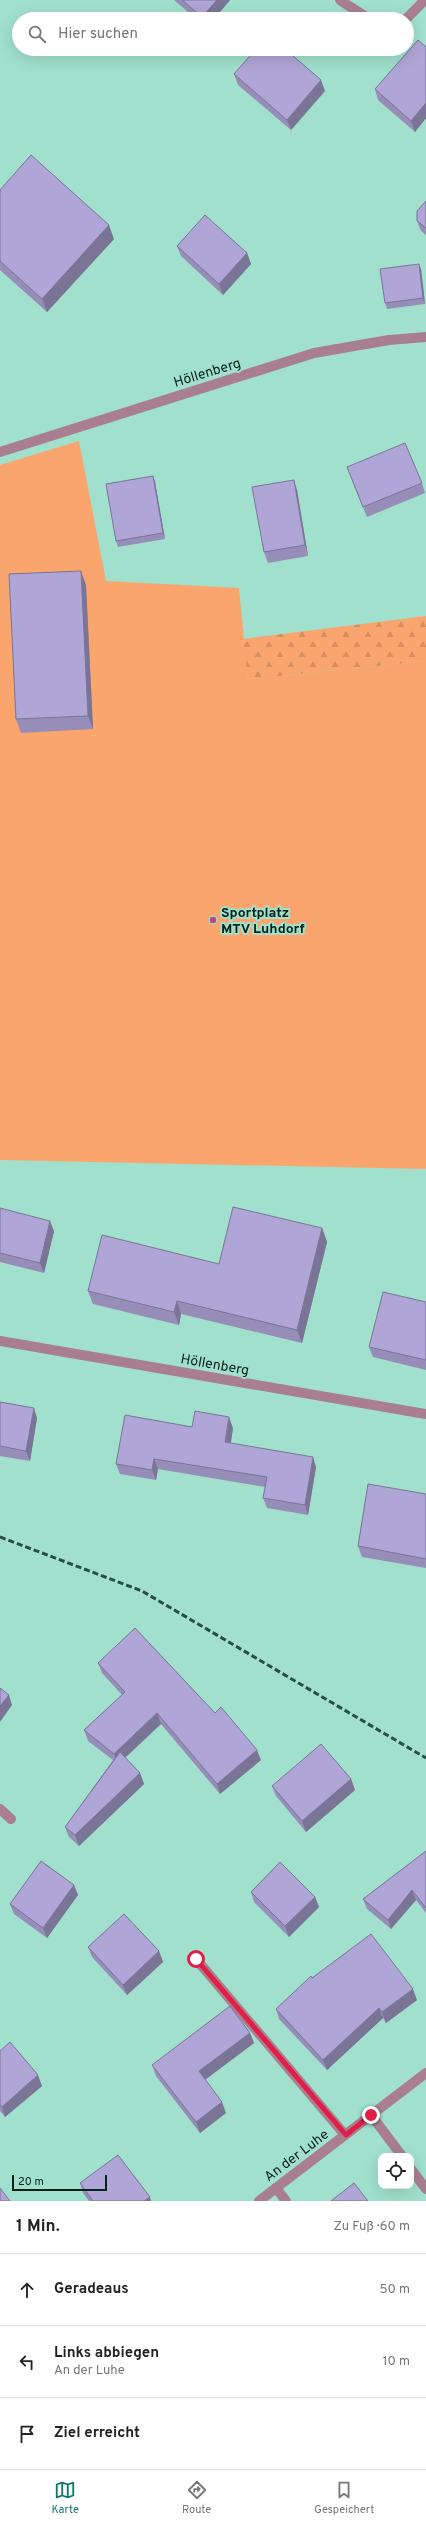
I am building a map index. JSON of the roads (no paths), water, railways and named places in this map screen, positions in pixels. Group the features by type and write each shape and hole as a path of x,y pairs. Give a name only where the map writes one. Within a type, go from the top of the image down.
{"street":[{"path":"340,0 358,12"},
{"path":"413,12 425,0"},
{"name":"Höllenberg","path":"0,452 314,353 389,340 426,337"},
{"name":"Höllenberg","path":"0,1341 426,1414"},
{"path":"0,1809 11,1819"},
{"path":"196,1959 346,2135"},
{"name":"An der Luhe","path":"259,2201 426,2074"},
{"path":"371,2115 400,2153"},
{"path":"414,2173 426,2189"},
{"path":"276,2188 286,2201"}],"railway":[{"path":"0,1537 142,1591 426,1758"}],"place":[{"name":"Sportplatz MTV Luhdorf","path":"213,920"}]}
